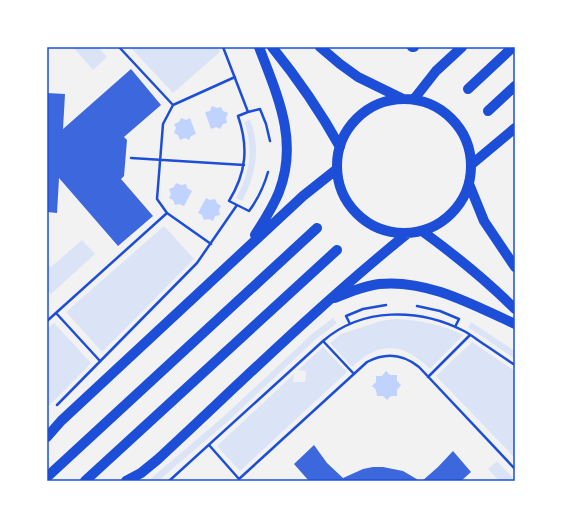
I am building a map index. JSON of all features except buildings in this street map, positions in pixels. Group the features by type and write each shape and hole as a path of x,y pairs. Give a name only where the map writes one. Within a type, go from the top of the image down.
{"main road":[{"path":"247,247 267,216 279,192 287,164 287,135 281,105 259,47"},
{"path":"272,47 303,86 322,115 340,147"},
{"path":"320,47 358,77 403,98"},
{"path":"414,99 436,71 462,47"},
{"path":"468,89 513,47"},
{"path":"488,111 515,86"},
{"path":"403,98 414,99 432,104 448,114 460,128 469,146 472,164 469,184 462,200 452,214 438,224 422,231 408,233 390,232 374,226 359,216 348,203 340,187 337,169 340,147 346,132 357,118 370,108 386,101 403,98"},
{"path":"472,164 515,128"},
{"path":"47,437 61,421 247,247 303,196 337,169"},
{"path":"469,184 484,221 515,266"},
{"path":"47,477 317,228"},
{"path":"422,231 471,268 515,309"},
{"path":"126,481 141,473 157,460 330,300 371,263 408,233"},
{"path":"84,481 337,250"},
{"path":"330,300 355,290 377,284 403,284 420,286 464,300 515,324"}],"path":[{"path":"118,47 173,105"},
{"path":"223,47 248,112"},
{"path":"211,244 166,213 157,199 162,124 173,105 235,77"},
{"path":"268,172 262,189 249,211 229,201 240,182 244,165 244,135 238,116 260,109 268,128 270,141"},
{"path":"131,158 244,165"},
{"path":"52,410 197,263 237,205"},
{"path":"47,321 166,213"},
{"path":"350,324 346,316 363,309 386,305"},
{"path":"417,306 440,311 459,319 455,327"},
{"path":"56,313 100,361"},
{"path":"169,481 323,341 340,328 350,324 387,314 407,314 431,318 470,334 515,365"},
{"path":"428,377 470,334"},
{"path":"323,341 354,374"},
{"path":"209,446 239,479 354,374 373,359 385,355 391,355 401,356 412,362 514,467"}],"shaded area":[{"path":"73,47 98,47 107,57 93,70"},
{"path":"130,47 217,47 220,52 173,93"},
{"path":"250,120 256,151 254,172 242,201 236,198 245,180 249,161 249,141 244,122"},
{"path":"164,226 194,259 102,352 66,312"},
{"path":"82,240 95,254 51,294 47,290 47,263 51,267"},
{"path":"333,318 337,323 316,339 226,423 158,481 148,481 222,418 312,334"},
{"path":"394,319 429,323 447,328 463,335 430,369 410,354 392,348 373,352 352,367 330,343 341,334 381,321"},
{"path":"471,322 515,351 515,359 468,327"},
{"path":"54,323 91,363 47,408 47,329"},
{"path":"472,342 515,371 515,458 436,376"},
{"path":"323,347 347,372 240,471 217,446 294,374 293,382 305,382 306,371 298,370"},
{"path":"497,461 515,481 499,481 488,469"}],"water":[{"path":"212,106 217,108 221,107 223,111 228,113 226,118 227,123 223,124 220,129 216,127 211,129 205,112 210,111"},
{"path":"181,118 186,120 190,118 196,134 191,136 189,140 185,138 180,140 178,135 174,133 176,128 174,124 179,122"},
{"path":"176,183 181,185 186,184 187,188 192,191 184,206 179,204 175,205 173,200 169,198 171,194 169,189 174,187"},
{"path":"206,198 210,200 215,199 221,206 219,210 220,215 215,216 213,221 209,219 204,220 202,215 198,213"},
{"path":"386,371 390,375 397,375 397,381 401,385 397,390 397,396 391,396 387,400 383,396 377,396 376,390 372,386 376,382 376,376 382,376"}]}
